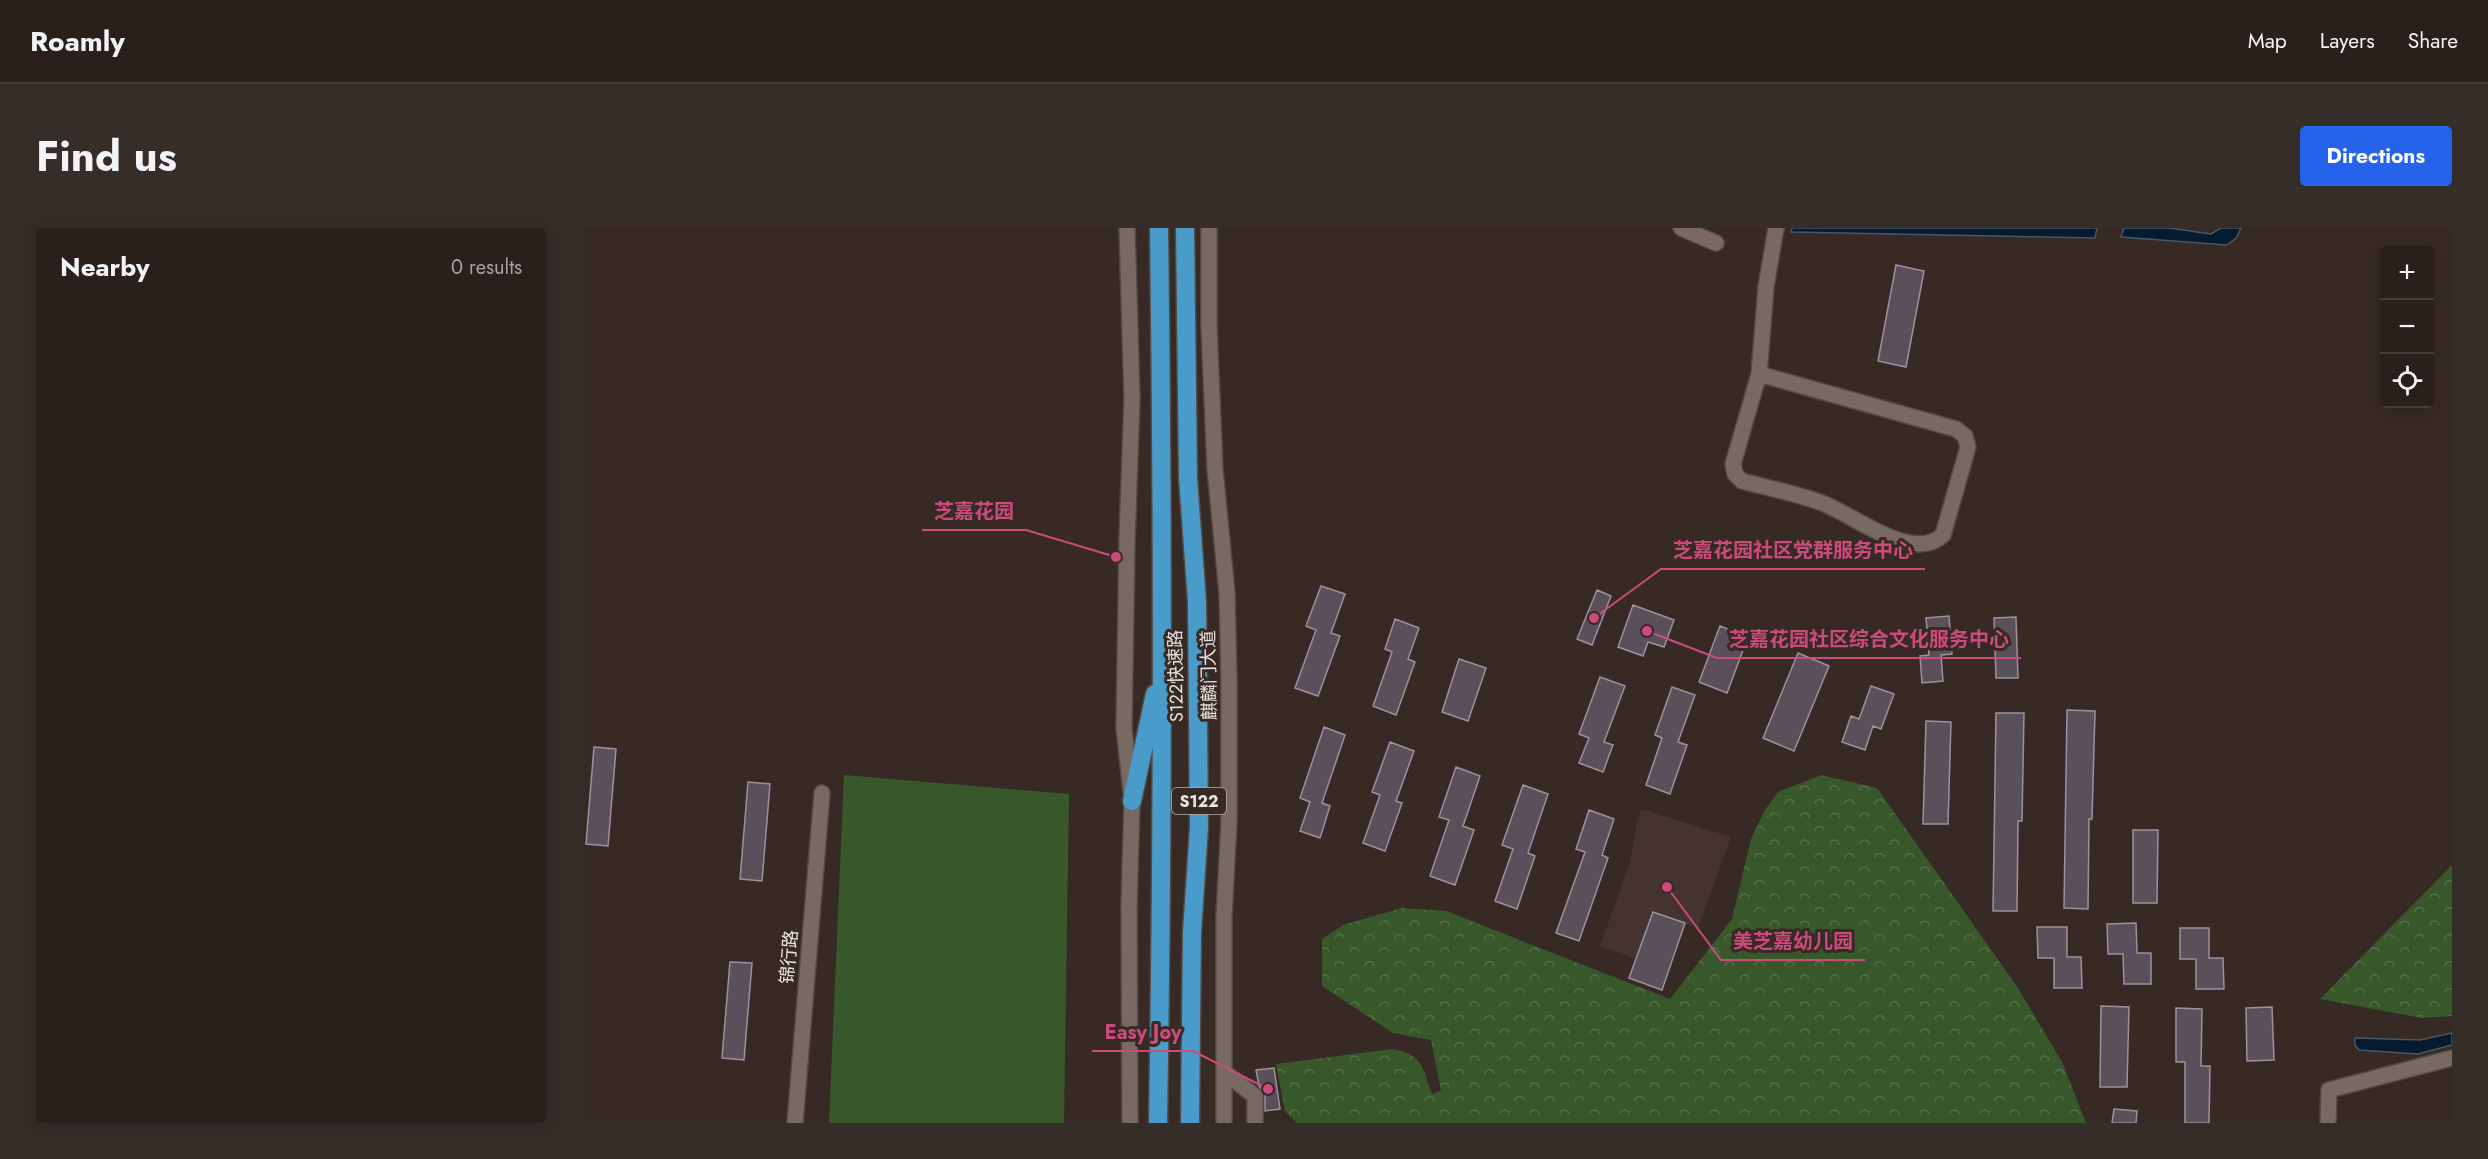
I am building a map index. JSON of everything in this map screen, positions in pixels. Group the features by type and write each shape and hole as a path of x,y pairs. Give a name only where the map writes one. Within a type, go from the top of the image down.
{"highway":[{"name":"S122快速路","path":"1158,1123 1163,794 1159,228"},
{"name":"S122快速路","path":"1185,228 1188,478 1197,602 1199,815 1192,932 1190,1123"},
{"path":"1132,801 1162,660"}],"street":[{"name":"麒麟门大道","path":"1209,228 1209,327 1215,469 1227,593 1229,682 1229,821 1224,917 1224,1123"},
{"path":"1682,228 1716,243"},
{"path":"1759,374 1956,429 1965,436 1968,447 1943,535 1934,543 1923,546 1877,533 1823,503 1742,481 1735,474 1733,464 1759,374 1766,286 1776,228"},
{"path":"1128,229 1132,399 1124,728 1132,801 1129,906 1130,1123"},
{"name":"锦行路","path":"795,1123 822,794"},
{"path":"2328,1123 2329,1090 2452,1058"},
{"path":"1225,1073 1255,1096 1255,1123"}],"shaded area":[{"path":"1641,809 1731,837 1698,928 1653,912 1636,959 1600,946 1630,863"}],"green space":[{"path":"844,775 1069,794 1064,1123 829,1123"},
{"path":"1821,775 1877,788 2018,988 2062,1062 2086,1123 1297,1123 1285,1111 1276,1064 1392,1049 1416,1058 1423,1069 1432,1094 1441,1091 1431,1040 1393,1033 1322,986 1322,939 1343,925 1402,908 1446,911 1670,999 1732,919 1751,839 1765,810 1778,792"},
{"path":"2452,865 2452,1016 2422,1018 2320,999"}],"water":[{"path":"1792,228 2097,228 2095,238 1791,232"},
{"path":"2124,228 2169,228 2211,234 2221,228 2241,228 2236,238 2227,245 2121,237"},
{"path":"2452,1033 2452,1045 2418,1054 2359,1050 2355,1045 2355,1038 2420,1040"}],"building":[{"path":"1896,265 1924,271 1906,367 1878,361"},
{"path":"1321,586 1345,594 1331,633 1340,636 1318,696 1295,688 1316,630 1306,626"},
{"path":"1597,590 1611,596 1592,645 1577,639"},
{"path":"1633,605 1674,620 1664,647 1648,642 1643,656 1618,647"},
{"path":"1949,616 1952,654 1941,655 1943,681 1922,683 1920,656 1929,655 1926,618"},
{"path":"2016,617 2018,678 1996,678 1994,618"},
{"path":"1395,619 1419,628 1408,659 1415,662 1396,715 1373,706 1392,652 1385,649"},
{"path":"1720,626 1748,637 1727,693 1699,682"},
{"path":"1798,653 1829,666 1794,751 1763,738"},
{"path":"1459,659 1486,668 1468,721 1442,712"},
{"path":"1600,677 1625,686 1604,742 1613,745 1603,772 1579,763 1589,738 1579,734"},
{"path":"1871,686 1894,694 1881,729 1873,726 1865,750 1842,742 1851,716 1859,719"},
{"path":"1672,687 1695,695 1678,742 1687,745 1670,794 1646,785 1662,738 1655,735"},
{"path":"2067,710 2095,711 2092,819 2089,819 2088,909 2064,908"},
{"path":"1996,713 2024,713 2022,821 2018,821 2017,911 1993,911"},
{"path":"1926,721 1951,722 1948,824 1923,824"},
{"path":"1324,727 1345,735 1322,803 1330,806 1320,838 1300,831 1310,802 1300,798"},
{"path":"1390,742 1414,751 1396,801 1402,803 1385,851 1363,843 1380,795 1372,792"},
{"path":"594,747 616,749 608,846 586,844"},
{"path":"1456,767 1480,776 1463,826 1474,830 1455,885 1430,876 1449,820 1439,817"},
{"path":"748,782 770,784 762,881 740,879"},
{"path":"1523,785 1548,794 1528,853 1535,856 1517,909 1495,901 1513,849 1502,845"},
{"path":"1589,810 1614,819 1602,855 1608,858 1579,941 1556,933 1585,852 1576,849"},
{"path":"2133,830 2158,830 2157,903 2133,903"},
{"path":"1653,912 1685,923 1662,990 1629,978"},
{"path":"2136,923 2137,953 2151,953 2151,984 2124,984 2123,954 2108,954 2107,924"},
{"path":"2037,927 2067,927 2067,957 2081,957 2082,988 2054,988 2054,958 2038,958"},
{"path":"2180,928 2209,928 2209,958 2223,958 2224,989 2196,989 2196,959 2180,959"},
{"path":"730,962 752,963 744,1060 722,1058"},
{"path":"2101,1006 2129,1007 2127,1087 2100,1087"},
{"path":"2272,1007 2274,1060 2247,1061 2246,1008"},
{"path":"2176,1008 2202,1009 2201,1066 2210,1066 2209,1123 2185,1123 2185,1062 2176,1062"},
{"path":"1274,1068 1280,1109 1265,1111 1265,1095 1259,1086 1256,1070"},
{"path":"2114,1109 2137,1111 2136,1123 2112,1123"}],"place":[{"name":"芝嘉花园","path":"1116,557"},
{"name":"芝嘉花园社区党群服务中心","path":"1594,618"},
{"name":"芝嘉花园社区综合文化服务中心","path":"1647,631"},
{"name":"美芝嘉幼儿园","path":"1667,887"},
{"name":"Easy Joy","path":"1268,1089"}]}
